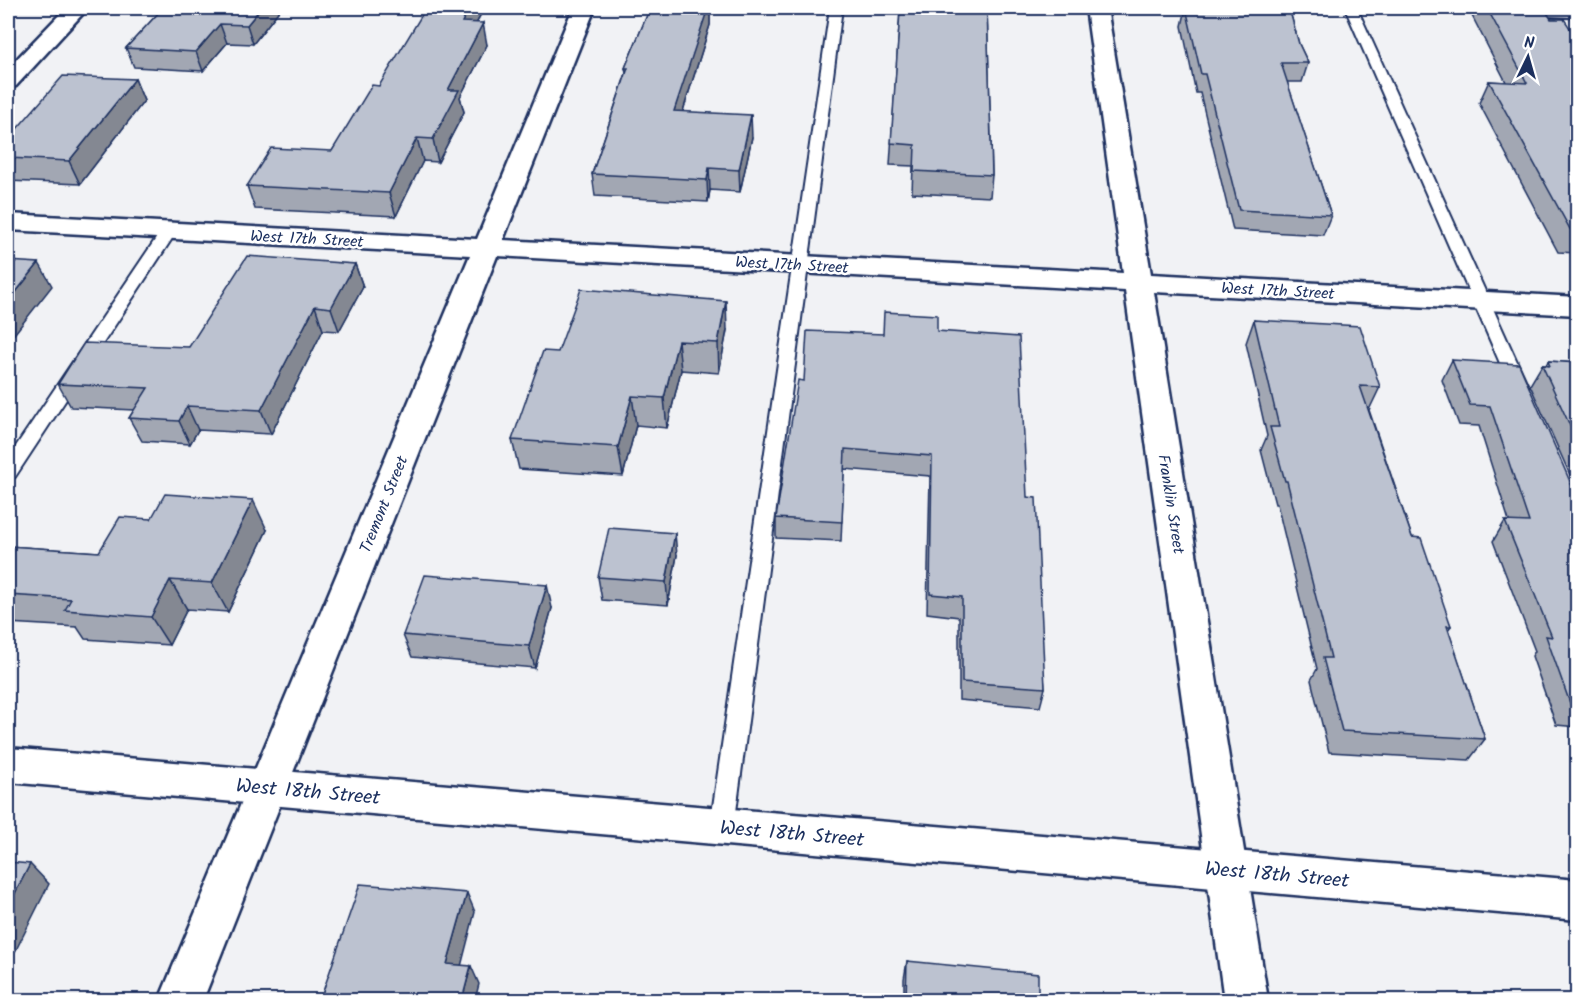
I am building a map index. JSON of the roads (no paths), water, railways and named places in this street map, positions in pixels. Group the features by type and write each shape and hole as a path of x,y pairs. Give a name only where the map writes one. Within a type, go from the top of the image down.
{"street":[{"path":"8,81 77,8"},
{"name":"Tremont Street","path":"181,1000 584,8"},
{"name":"Franklin Street","path":"1097,8 1246,1000"},
{"path":"1499,8 1578,11"},
{"name":"West 17th Street","path":"8,222 1578,306"},
{"name":"West 18th Street","path":"8,765 1578,900"}],"lane":[{"path":"722,827 836,8"},
{"path":"1351,8 1483,301 1528,407"},
{"path":"8,472 169,231"}]}
